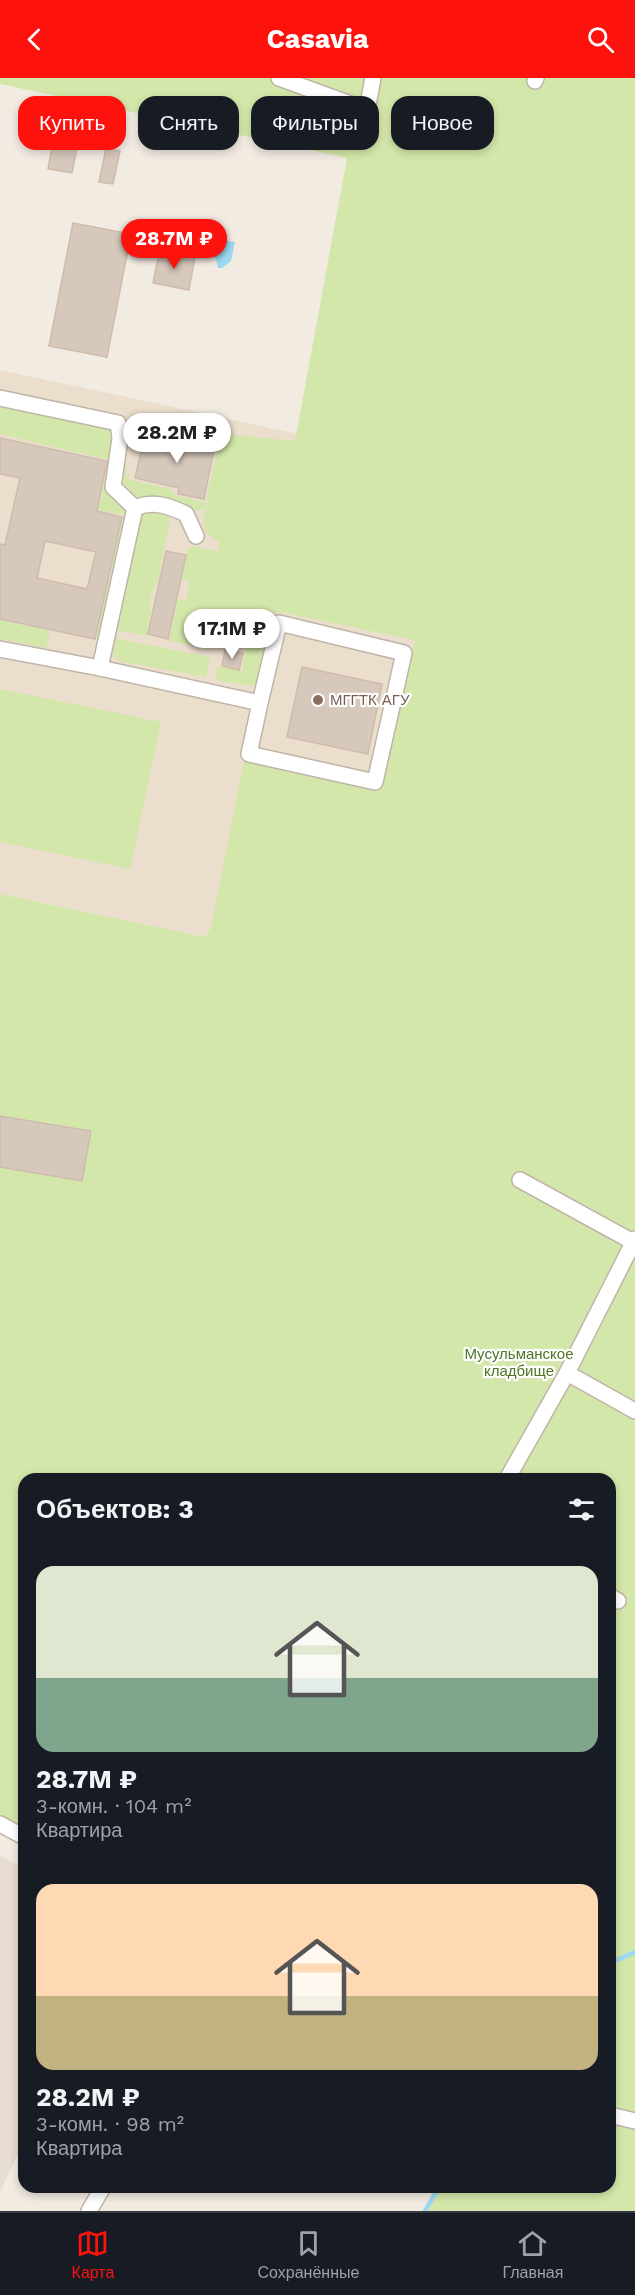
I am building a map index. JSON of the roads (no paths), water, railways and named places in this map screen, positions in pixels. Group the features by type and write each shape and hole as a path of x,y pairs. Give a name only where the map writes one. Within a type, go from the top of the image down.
{"street":[{"path":"279,78 367,110 373,78"},
{"path":"0,398 118,423 120,438 113,487 135,508"},
{"path":"135,508 145,504 169,506 186,514 196,536"},
{"path":"100,668 135,508"},
{"path":"279,623 404,653 375,782 249,753 260,703 279,623"},
{"path":"0,649 260,703"},
{"path":"510,1473 567,1373 634,1241 520,1180"},
{"path":"567,1373 635,1410"},
{"path":"0,1824 18,1834"},
{"path":"616,2116 635,2121"},
{"path":"89,2211 100,2193"}],"water":[{"path":"208,233 222,240 235,242 231,261 222,268 218,268 216,259 205,246"}],"waterway":[{"path":"616,1960 635,1952"},
{"path":"425,2211 436,2193"}],"place":[{"name":"МГГТК АГУ","path":"318,700"}],"park label":[{"name":"Мусульманское кладбище","path":"519,1362"}]}
